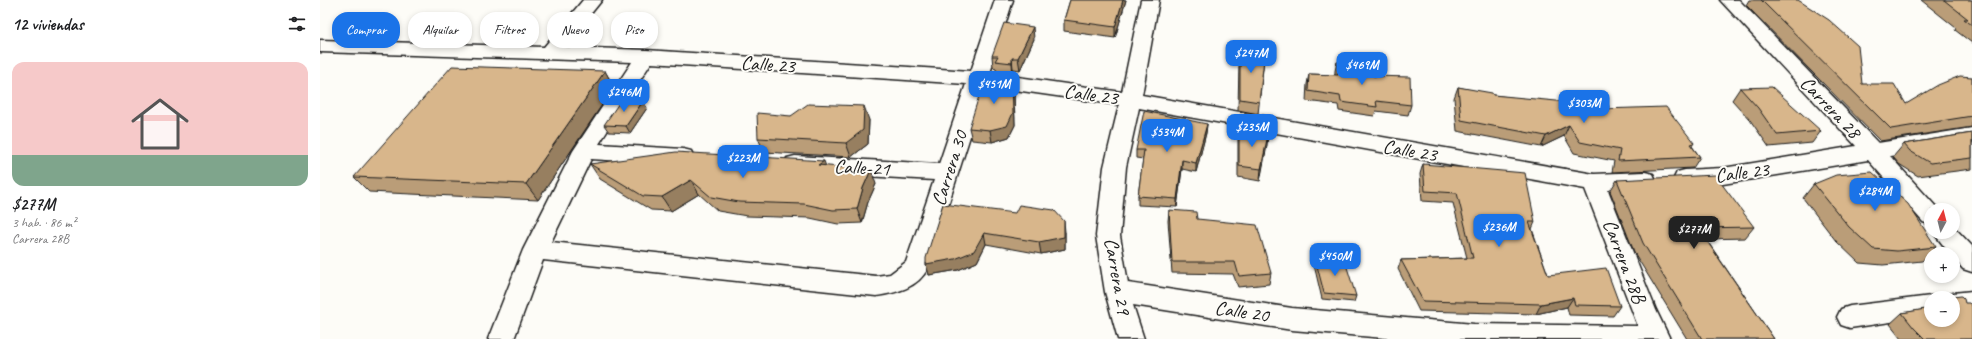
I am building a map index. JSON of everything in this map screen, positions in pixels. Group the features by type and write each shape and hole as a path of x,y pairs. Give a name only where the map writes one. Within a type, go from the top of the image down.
{"street":[{"path":"550,52 593,0"},
{"name":"Carrera 30","path":"535,250 876,286 896,284 916,268 1004,0"},
{"name":"Carrera 29","path":"1131,339 1117,292 1108,236 1115,167 1131,100 1150,0"},
{"name":"Carrera 28","path":"1729,0 1874,152 1924,208"},
{"name":"Calle 23","path":"320,46 646,56 979,78 1131,100 1594,182 1723,176 1972,135"},
{"path":"501,339 535,250 584,151 646,56"},
{"path":"584,151 702,158"},
{"name":"Calle-21","path":"774,162 947,173"},
{"name":"Carrera 28B","path":"1594,182 1656,338"},
{"path":"1951,239 1972,262"},
{"name":"Calle 20","path":"1117,292 1292,319 1476,337 1656,338"},
{"path":"1960,302 1972,301"},
{"path":"1850,317 1924,307"}],"building":[{"path":"1070,0 1123,0 1115,27 1064,20"},
{"path":"1761,0 1798,0 1829,20 1858,46 1862,84 1894,84 1906,104 1938,85 1960,76 1972,77 1972,116 1891,129"},
{"path":"1944,0 1972,0 1972,25 1964,19 1968,19"},
{"path":"1004,23 1033,27 1018,58 1012,58 1012,63 995,61 998,56 992,56"},
{"path":"1240,50 1265,51 1259,102 1240,99"},
{"path":"1337,62 1372,64 1373,76 1410,77 1411,105 1376,101 1377,107 1341,102 1340,96 1308,91 1309,74 1338,75"},
{"path":"452,66 605,71 526,184 354,177"},
{"path":"988,76 1012,80 1013,113 1007,126 990,130 969,128 979,96"},
{"path":"1458,87 1492,93 1493,95 1609,106 1601,109 1666,107 1694,143 1690,144 1700,157 1618,161 1620,150 1580,142 1569,125 1546,136 1461,120"},
{"path":"1772,87 1821,131 1777,135 1758,108 1740,88"},
{"path":"621,100 643,101 626,126 604,125"},
{"path":"808,104 864,106 863,130 846,143 758,138 757,113 791,116"},
{"path":"1144,111 1207,124 1196,163 1182,160 1177,199 1138,196 1144,150 1136,150"},
{"path":"1239,128 1268,134 1261,169 1239,166"},
{"path":"1972,133 1972,158 1930,163 1910,151 1904,144"},
{"path":"676,152 824,161 818,165 871,170 863,188 857,209 833,210 804,204 739,202 711,197 691,180 662,197 643,196 590,164"},
{"path":"1423,164 1525,173 1535,222 1529,222 1548,275 1606,268 1620,306 1575,305 1573,298 1541,304 1423,301 1401,260 1473,258 1457,193 1425,191"},
{"path":"1872,172 1908,204 1924,229 1924,239 1931,239 1936,247 1924,247 1924,248 1897,251 1873,249 1849,227 1814,184 1836,175"},
{"path":"1715,175 1754,227 1698,228 1774,339 1702,339 1643,243 1617,180"},
{"path":"943,204 1015,213 1019,205 1054,210 1064,221 1064,237 1039,242 984,233 974,251 955,259 926,264 926,258"},
{"path":"1169,210 1196,212 1197,219 1257,225 1271,273 1239,276 1235,262 1172,262"},
{"path":"1315,258 1345,261 1356,296 1324,293"},
{"path":"1960,296 1964,299 1965,303 1969,303 1972,306 1972,339 1925,339 1902,313 1924,309 1924,327 1960,327"}]}
